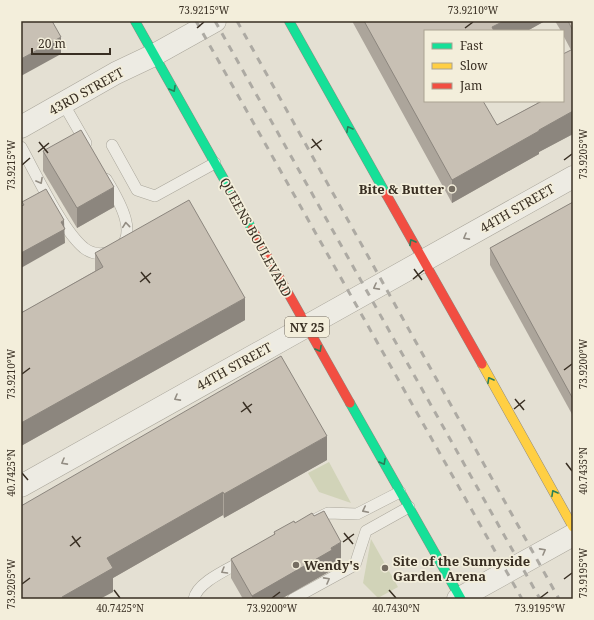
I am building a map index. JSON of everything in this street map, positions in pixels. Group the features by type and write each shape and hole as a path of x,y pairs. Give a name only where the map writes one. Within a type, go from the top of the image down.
{"main road":[{"name":"QUEENS BOULEVARD","path":"135,21 460,599"},
{"path":"289,21 573,527"}],"street":[{"name":"43RD STREET","path":"21,127 116,73 154,55 215,21"},
{"name":"44TH STREET","path":"21,486 573,177"},
{"path":"460,599 573,535"}],"lane":[{"path":"63,103 90,150"},
{"path":"112,145 137,190 155,196 214,162"},
{"path":"21,147 71,234 86,250 95,254 113,252 124,241 127,224 121,205 102,171"},
{"path":"300,528 328,512 357,514 400,492"},
{"path":"292,599 355,565 366,531 409,507"},
{"path":"194,599 195,593 211,579 252,556"}],"green space":[{"path":"329,462 351,503 319,492 308,473"},
{"path":"371,539 398,587 378,598 363,583"}],"building":[{"path":"21,21 52,21 61,37 21,59"},
{"path":"364,21 504,21 492,27 494,30 424,30 424,102 484,102 497,125 540,102 564,102 564,54 573,49 573,111 452,180"},
{"path":"568,21 573,21 573,31"},
{"path":"81,130 114,187 77,208 43,151"},
{"path":"46,189 64,220 61,222 65,229 21,253 21,206 24,205 22,202"},
{"path":"189,200 245,298 21,423 21,313 103,267 95,253"},
{"path":"573,202 573,399 490,248"},
{"path":"281,356 327,436 224,494 223,492 107,558 113,568 62,597 63,599 21,599 21,506"},
{"path":"324,511 341,542 331,548 332,550 252,596 231,559 275,534 274,532 294,521 295,523 312,513 314,516"}],"railway":[{"path":"196,21 522,599"},
{"path":"215,21 540,599"},
{"path":"237,21 559,599"}],"traffic: fast":[{"path":"135,21 252,229"},
{"path":"289,21 386,194"},
{"path":"350,403 461,599"}],"traffic: slow":[{"path":"482,364 573,527"}],"traffic: jam":[{"path":"386,194 482,364"},
{"path":"252,229 350,403"}],"place":[{"name":"Bite & Butter","path":"452,189"},
{"name":"Wendy's","path":"296,565"},
{"name":"Site of the Sunnyside Garden Arena","path":"385,568"}]}
